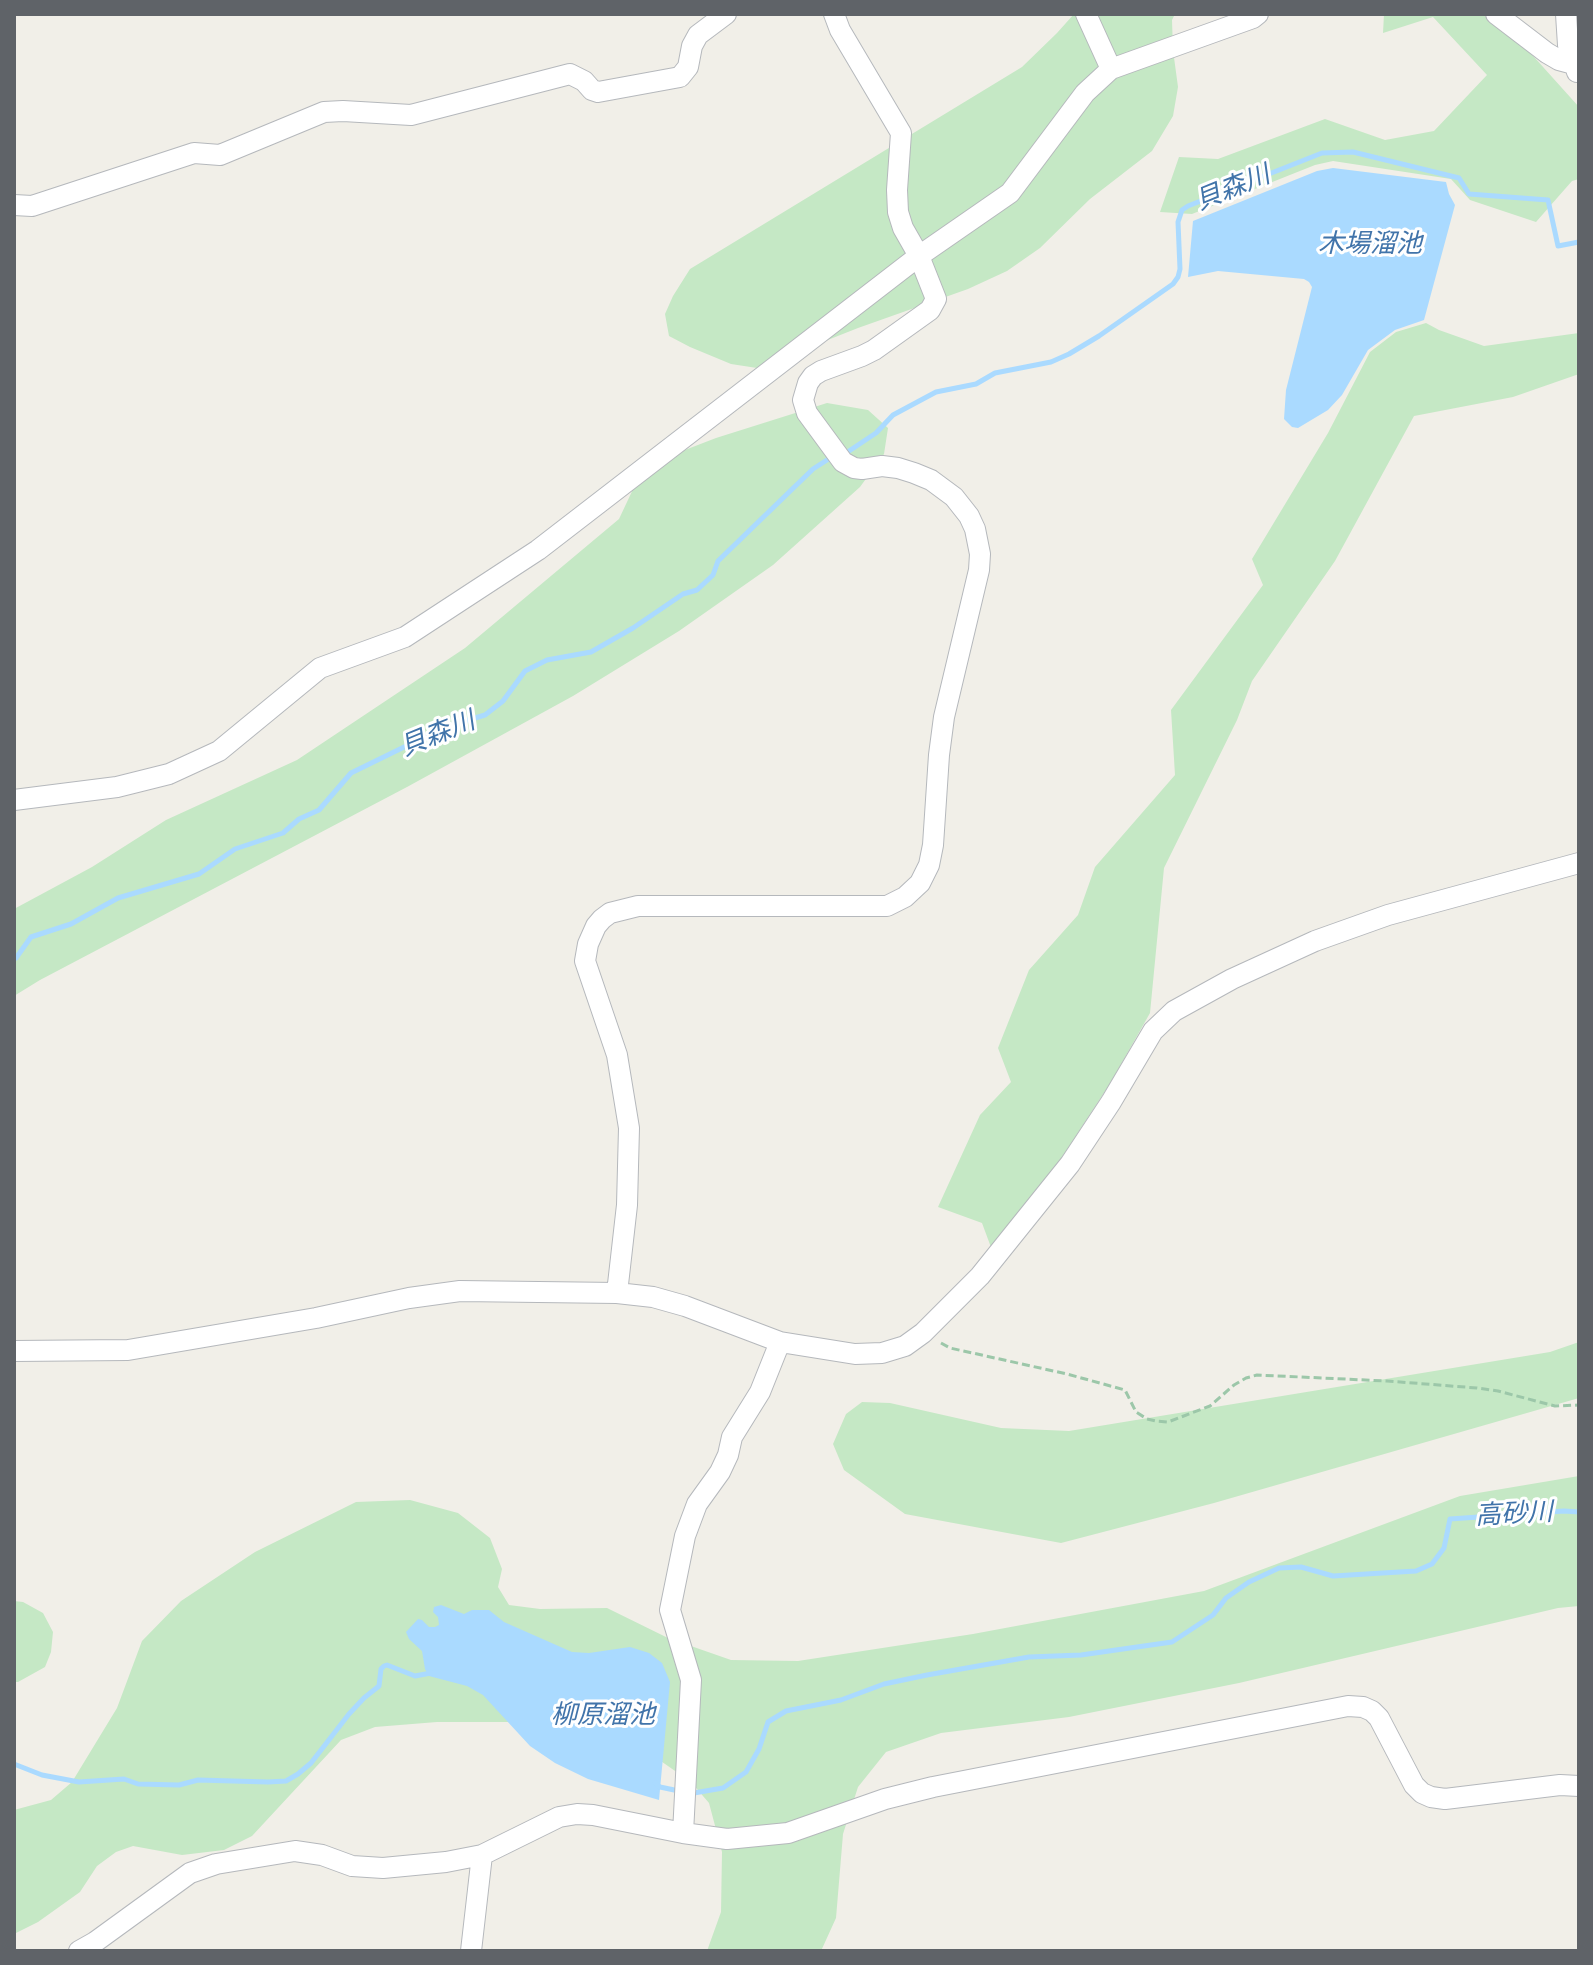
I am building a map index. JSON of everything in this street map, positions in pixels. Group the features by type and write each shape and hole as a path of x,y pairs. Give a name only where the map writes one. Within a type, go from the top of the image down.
{"street":[{"path":"14,205 32,206 194,153 220,155 324,112 411,115 570,74 598,92 680,77 688,67 692,46 698,35 726,14"},
{"path":"617,1293 627,1205 629,1128 617,1055 585,961 596,926 610,913 638,906 887,906 913,891 925,875 932,855 944,717 979,570 980,554 975,529 954,497 931,480 898,468 882,466 862,469 843,462 807,413 803,400 813,376 874,350 930,310 935,303 935,294 898,212 901,133 840,30 834,14"},
{"path":"1086,14 1111,69"},
{"path":"14,800 117,787 169,774 219,751 320,668 405,637 538,550 919,256 1010,193 1085,93 1111,69 1258,14"},
{"path":"1496,14 1547,53 1576,70"},
{"path":"1566,14 1568,45 1576,70"},
{"path":"14,1351 128,1350 460,1291 617,1293 653,1297 780,1342 855,1354 882,1353 905,1346 923,1333 980,1276 1070,1164 1153,1031 1174,1011 1232,979 1330,936 1388,915 1579,863"},
{"path":"683,1833 691,1680 670,1610 685,1536 697,1504 720,1472 732,1437 760,1392 780,1342"},
{"path":"79,1951 190,1873 216,1864 295,1851 322,1855 352,1866 383,1868 446,1862 482,1855 559,1817 577,1814 727,1839 788,1833 885,1799 933,1787 1348,1706 1363,1707 1379,1718 1414,1785 1431,1797 1445,1799 1560,1785 1579,1786"},
{"path":"471,1951 482,1855"}],"path":[{"path":"923,1333 950,1348 1125,1390 1136,1412 1156,1421 1168,1422 1210,1406 1234,1385 1257,1375 1477,1388 1515,1394 1555,1406 1579,1405"}],"green space":[{"path":"1074,14 1175,14 1172,20 1173,50 1178,87 1173,116 1152,151 1090,199 1040,248 1007,271 968,289 757,368 731,364 669,336 665,314 690,269 1022,67"},
{"path":"1384,14 1482,14 1526,48 1579,107 1579,179 1572,181 1536,222 1470,200 1451,179 1333,161 1315,165 1192,214 1160,212 1179,157 1218,159 1325,119 1385,140 1434,131 1487,75 1433,17 1383,33"},
{"path":"1426,323 1484,346 1579,333 1579,374 1513,397 1414,416 1335,561 1252,681 1237,720 1164,868 1150,1013 1111,1082 1053,1171 992,1250 982,1223 938,1207 980,1115 1011,1082 998,1048 1029,970 1078,915 1095,867 1175,775 1171,710 1263,585 1252,559 1328,433 1370,352 1396,332"},
{"path":"827,403 868,410 888,428 884,454 860,487 773,565 679,631 573,696 14,996 14,909 92,867 166,820 297,760 465,648 619,519 635,485 659,460 716,438"},
{"path":"1579,1342 1579,1398 1214,1503 1061,1543 905,1514 844,1470 833,1444 846,1414 862,1402 890,1403 1001,1428 1069,1431 1550,1352"},
{"path":"1579,1476 1579,1606 1558,1608 1239,1683 1069,1717 941,1733 886,1752 858,1787 843,1834 836,1918 821,1951 707,1951 721,1912 722,1852 709,1803 691,1782 655,1757 543,1722 437,1722 375,1727 341,1740 252,1836 224,1850 182,1855 133,1846 116,1852 97,1866 80,1892 38,1922 14,1934 14,1810 51,1800 72,1782 117,1708 142,1641 181,1601 255,1552 356,1502 410,1500 458,1513 490,1538 502,1569 498,1587 509,1605 540,1609 607,1608 668,1638 731,1660 798,1661 973,1634 1204,1591 1460,1496"},
{"path":"14,1601 23,1602 43,1613 53,1632 51,1652 45,1667 18,1682 14,1682"}],"water":[{"name":"木場溜池","path":"1333,168 1446,182 1455,205 1424,320 1395,330 1368,350 1342,395 1328,410 1298,428 1292,427 1284,419 1286,390 1312,287 1304,279 1218,271 1188,277 1193,221 1317,171"},
{"name":"柳原溜池","path":"441,1605 464,1614 472,1610 489,1610 504,1622 572,1652 589,1653 630,1647 649,1653 662,1663 670,1682 659,1800 588,1779 555,1763 530,1746 483,1695 467,1686 429,1676 422,1651 406,1632 418,1619 429,1627 439,1625 438,1617 433,1612 434,1607"}],"waterway":[{"name":"貝森川","path":"849,451 876,433 893,415 936,392 976,384 995,373 1051,362 1099,336 1173,284 1178,277 1178,222 1182,210 1322,153 1353,152 1459,178 1469,194 1548,200 1558,246 1579,242"},
{"name":"貝森川","path":"14,959 31,937 71,924 118,898 199,874 235,849 283,833 299,819 319,810 351,773 445,727 485,715 503,701 525,671 547,660 591,652 683,594 697,590 713,575 718,561 813,469 827,460"},
{"name":"高砂川","path":"689,1792 723,1788 746,1772 759,1749 768,1722 786,1711 841,1700 884,1684 927,1675 1029,1657 1081,1655 1172,1642 1213,1615 1226,1598 1249,1582 1279,1568 1301,1567 1333,1576 1416,1571 1432,1564 1444,1548 1450,1519 1579,1512"},
{"path":"14,1764 42,1775 79,1782 124,1779 138,1784 179,1785 198,1780 286,1781 311,1763 349,1714 379,1686 384,1666 415,1676 431,1673"},
{"path":"655,1783 679,1791"}]}
